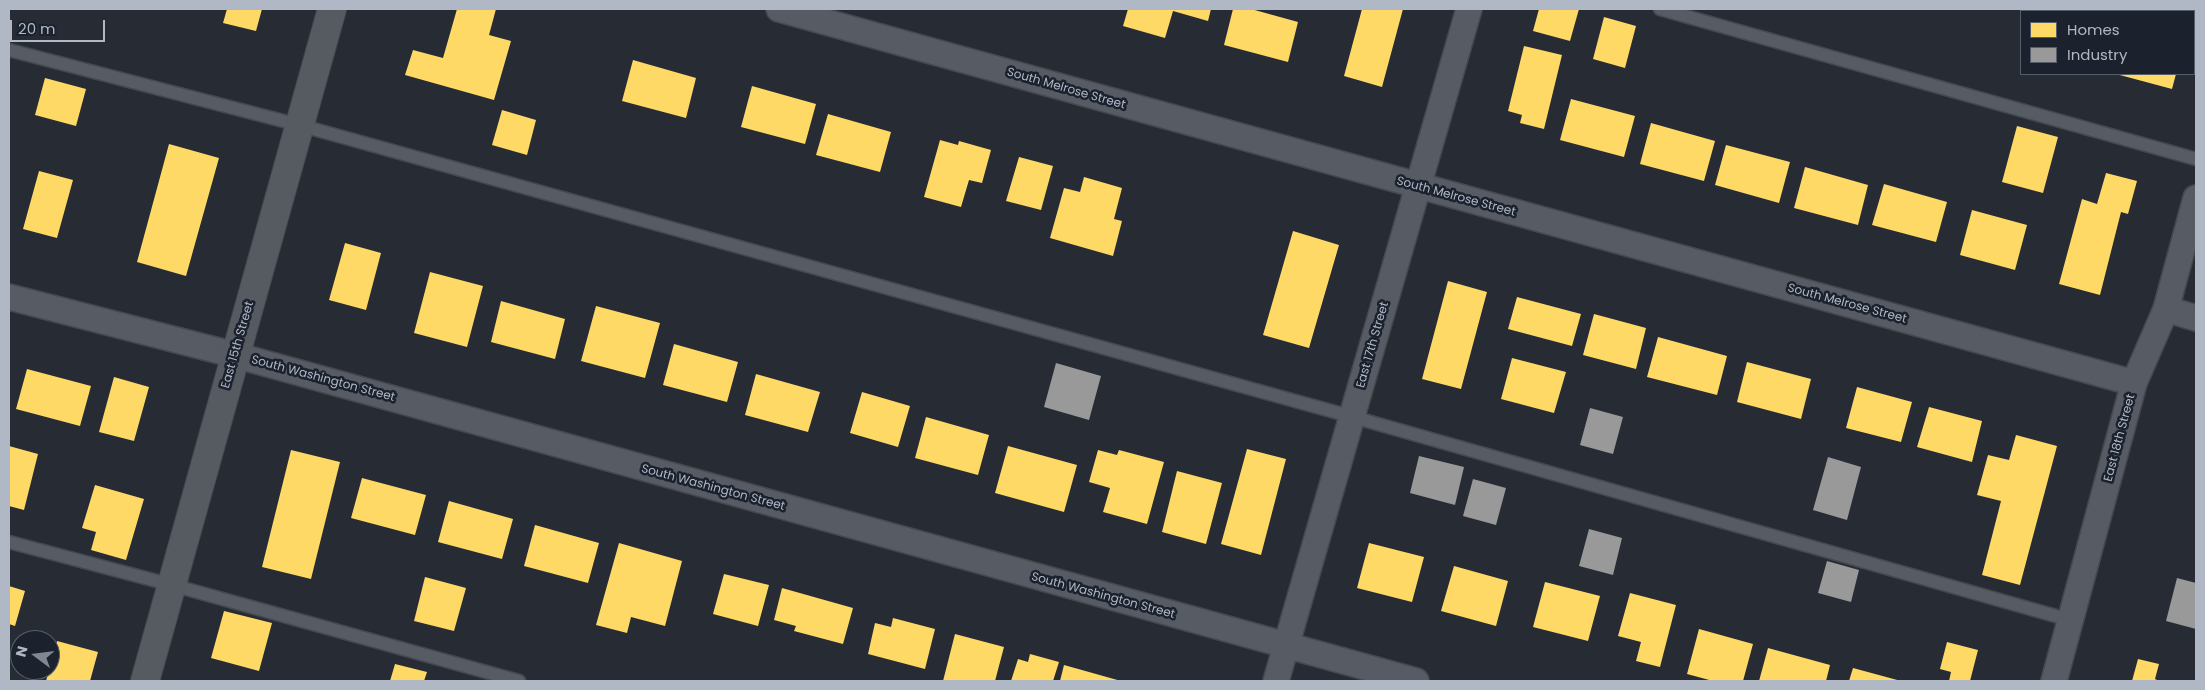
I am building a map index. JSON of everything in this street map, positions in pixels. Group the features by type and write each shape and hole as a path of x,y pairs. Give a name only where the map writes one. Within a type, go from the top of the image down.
{"main road":[{"name":"East 15th Street","path":"145,681 332,9"}],"street":[{"name":"South Melrose Street","path":"779,9 2134,384"},
{"name":"East 17th Street","path":"1276,681 1469,9"},
{"name":"East 18th Street","path":"2054,681 2134,384 2166,309 2196,198"},
{"name":"South Washington Street","path":"9,297 235,355 1416,681"},
{"path":"2166,309 2196,318"}],"lane":[{"path":"1660,9 2196,159"},
{"path":"9,50 299,125 1353,417 2070,620"},
{"path":"9,542 519,681"}],"building: Homes":[{"path":"227,9 262,9 256,31 223,23"},
{"path":"457,9 496,9 489,35 511,41 494,100 405,75 413,50 443,58"},
{"path":"1128,9 1211,9 1208,21 1173,11 1165,38 1123,26"},
{"path":"1233,9 1251,9 1298,22 1288,62 1224,45"},
{"path":"1362,9 1403,9 1382,87 1344,76"},
{"path":"1539,9 1579,9 1570,41 1533,31"},
{"path":"1604,17 1636,26 1625,68 1593,59"},
{"path":"1524,46 1562,55 1544,129 1520,123 1522,115 1508,111"},
{"path":"633,60 696,78 686,118 622,101"},
{"path":"2120,75 2176,75 2172,89"},
{"path":"45,78 86,89 76,126 35,115"},
{"path":"752,86 816,104 805,144 741,127"},
{"path":"1571,99 1635,116 1624,157 1560,140"},
{"path":"502,110 536,120 527,155 492,145"},
{"path":"828,114 891,132 880,172 816,155"},
{"path":"1651,123 1715,141 1704,181 1640,164"},
{"path":"2017,126 2058,137 2043,193 2002,182"},
{"path":"940,140 958,145 959,141 991,150 982,183 969,180 961,207 924,197"},
{"path":"169,144 219,158 186,276 137,262"},
{"path":"1726,145 1790,162 1779,203 1715,185"},
{"path":"1019,157 1053,166 1041,210 1006,201"},
{"path":"1805,167 1868,185 1858,225 1794,208"},
{"path":"39,171 73,180 57,238 23,229"},
{"path":"2106,173 2137,181 2128,214 2121,212 2100,295 2059,284 2082,199 2097,204"},
{"path":"1084,177 1122,188 1114,219 1122,221 1113,256 1050,238 1064,188 1080,192"},
{"path":"1884,184 1947,202 1936,242 1872,225"},
{"path":"1972,210 2027,225 2015,270 1960,255"},
{"path":"1293,231 1339,245 1309,348 1263,335"},
{"path":"345,243 381,253 366,310 329,300"},
{"path":"430,272 483,286 467,347 414,333"},
{"path":"1448,281 1487,292 1461,389 1422,379"},
{"path":"1517,297 1581,314 1572,346 1508,329"},
{"path":"501,301 565,319 555,359 491,342"},
{"path":"596,306 660,323 645,378 581,361"},
{"path":"1594,314 1646,328 1636,369 1583,355"},
{"path":"1658,337 1727,356 1717,395 1647,377"},
{"path":"674,344 738,362 727,402 663,385"},
{"path":"1512,358 1566,372 1554,413 1501,399"},
{"path":"1747,362 1811,379 1801,419 1737,402"},
{"path":"27,369 91,386 80,426 16,409"},
{"path":"756,374 820,392 808,432 745,415"},
{"path":"114,377 149,387 134,441 99,432"},
{"path":"1857,387 1912,402 1901,442 1846,428"},
{"path":"862,392 910,406 898,447 850,433"},
{"path":"1929,407 1982,421 1972,462 1917,447"},
{"path":"926,417 989,435 978,475 915,458"},
{"path":"2016,435 2057,446 2020,585 1982,575 2001,501 1977,495 1988,455 2009,460"},
{"path":"9,446 38,454 24,510 9,506"},
{"path":"1008,446 1077,465 1064,512 995,493"},
{"path":"1247,449 1286,459 1261,555 1221,544"},
{"path":"291,450 340,462 311,579 262,567"},
{"path":"1098,450 1117,455 1119,450 1164,462 1147,524 1103,512 1110,488 1089,482"},
{"path":"1177,471 1222,483 1206,544 1162,532"},
{"path":"362,478 426,495 415,535 351,518"},
{"path":"95,485 144,499 126,560 91,550 96,532 82,528"},
{"path":"449,501 513,519 502,559 438,542"},
{"path":"535,525 599,543 588,583 524,566"},
{"path":"619,543 682,561 665,626 631,617 627,633 596,625"},
{"path":"1369,543 1424,557 1412,602 1357,588"},
{"path":"1454,566 1508,581 1496,626 1441,611"},
{"path":"724,574 769,585 758,626 713,614"},
{"path":"425,577 466,588 454,631 414,621"},
{"path":"1545,582 1600,596 1588,641 1533,627"},
{"path":"9,586 25,591 15,626 9,624"},
{"path":"782,588 853,608 843,644 794,631 796,626 774,620"},
{"path":"1630,593 1676,605 1660,667 1636,661 1641,642 1618,636"},
{"path":"224,611 272,623 259,671 211,658"},
{"path":"893,618 935,629 925,669 868,654 875,623 891,627"},
{"path":"1699,629 1753,644 1743,681 1713,681 1687,674"},
{"path":"955,634 1004,647 995,681 943,681"},
{"path":"60,642 98,652 90,681 46,681 60,680"},
{"path":"1947,642 1978,650 1970,681 1949,681 1951,672 1940,669"},
{"path":"1768,648 1830,665 1826,681 1759,681"},
{"path":"1030,654 1059,662 1053,681 1011,681 1018,659 1028,662"},
{"path":"2138,659 2159,664 2155,679 2159,681 2132,681"},
{"path":"395,664 427,672 424,681 390,681"},
{"path":"1064,665 1121,681 1060,681"},
{"path":"1853,668 1901,681 1849,681"}],"building: Industry":[{"path":"1056,363 1101,376 1089,420 1044,407"},
{"path":"1590,408 1623,417 1613,454 1580,445"},
{"path":"1419,456 1464,467 1455,505 1410,493"},
{"path":"1828,457 1861,467 1847,520 1813,510"},
{"path":"1473,479 1506,488 1496,525 1463,516"},
{"path":"1589,529 1622,538 1613,575 1579,566"},
{"path":"1827,561 1859,570 1851,602 1818,593"},
{"path":"2177,578 2196,583 2196,629 2166,621"}]}
